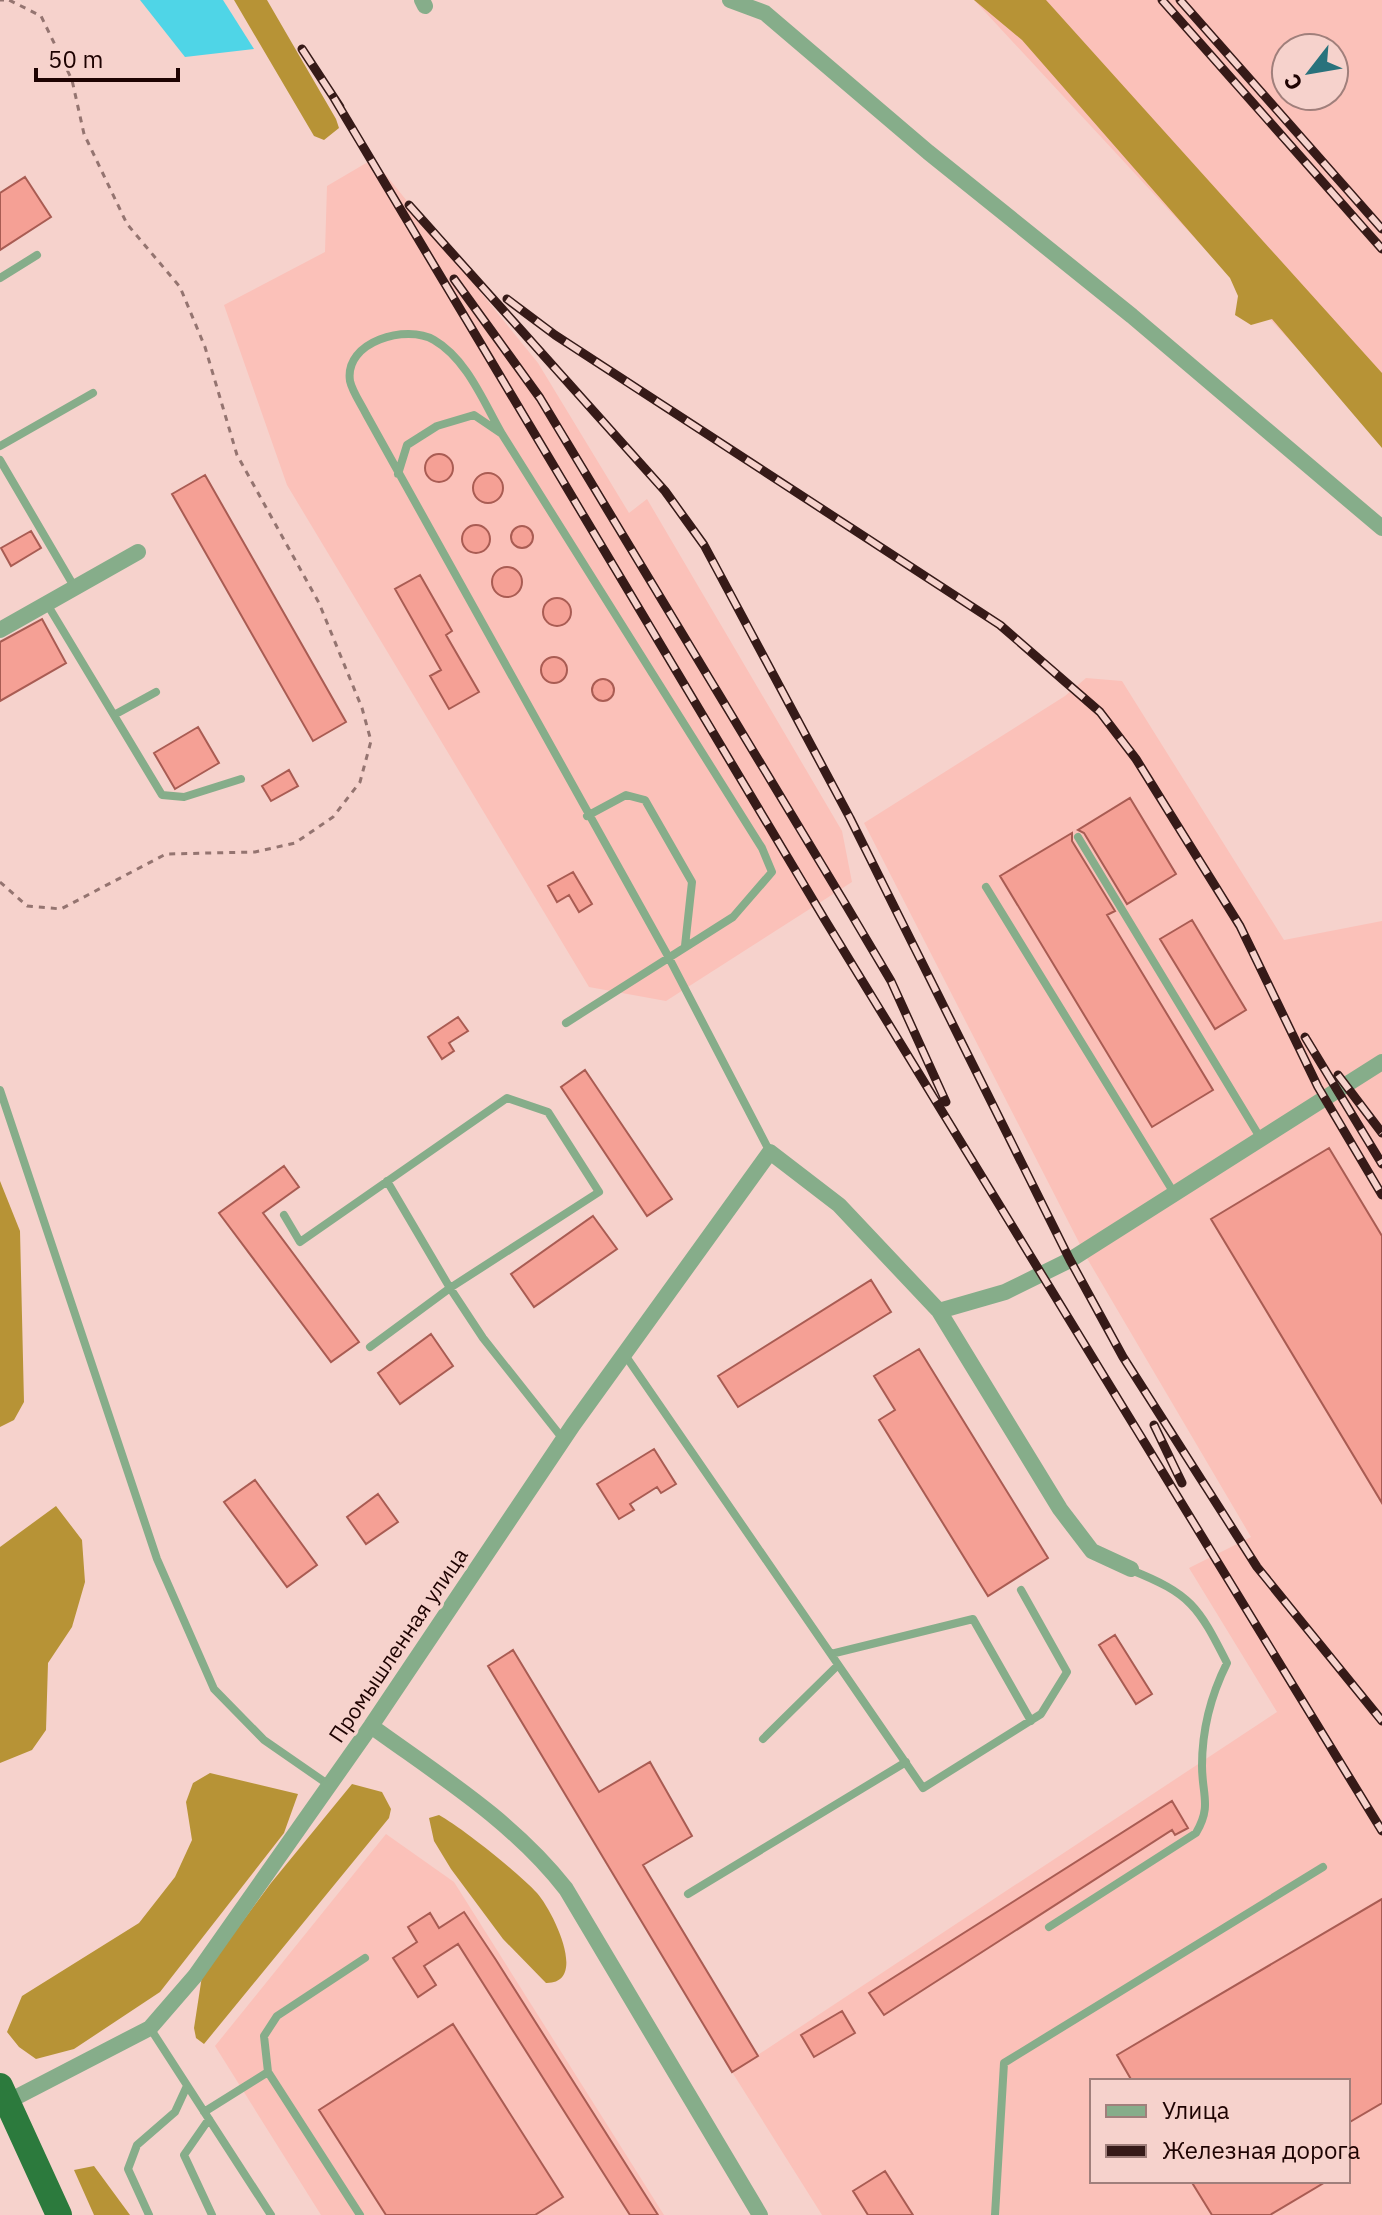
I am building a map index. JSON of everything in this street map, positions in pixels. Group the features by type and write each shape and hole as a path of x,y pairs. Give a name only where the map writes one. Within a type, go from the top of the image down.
{"highway":[{"path":"4,2094 59,2215"}],"street":[{"path":"730,0 765,13 928,152 1132,316 1382,528"},
{"path":"0,630 138,552"},
{"path":"939,1311 1005,1292 1070,1260 1382,1062"},
{"path":"770,1152 839,1205 939,1311 1060,1509 1092,1551 1131,1569"},
{"name":"Промышленная улица","path":"4,2094 150,2028 195,1976 371,1726 563,1439 770,1152"},
{"path":"371,1726 512,1829 541,1856 566,1889 760,2215"}],"lane":[{"path":"0,278 37,255"},
{"path":"566,1023 668,956 733,917 772,872 762,848 451,352 432,338 415,334 381,338 354,359 350,380 398,474 668,956 770,1152"},
{"path":"0,446 93,393"},
{"path":"398,474 407,445 437,426 474,415 502,434"},
{"path":"0,460 75,588"},
{"path":"47,604 162,795 184,797 241,779"},
{"path":"114,715 156,692"},
{"path":"587,816 626,795 645,800 692,882 685,946"},
{"path":"1078,837 1261,1139"},
{"path":"986,887 1174,1193"},
{"path":"0,1090 157,1559 214,1689 264,1740 329,1785"},
{"path":"284,1215 300,1242 507,1098 548,1112 599,1192 450,1288 370,1347"},
{"path":"387,1181 483,1338 563,1439"},
{"path":"624,1354 923,1788 1041,1714 1067,1672 1021,1590"},
{"path":"1049,1927 1196,1833 1207,1814 1202,1767 1206,1721 1227,1663 1206,1621 1175,1587 1131,1569"},
{"path":"831,1654 973,1619 1031,1721"},
{"path":"763,1739 838,1665"},
{"path":"688,1894 906,1762"},
{"path":"997,2214 1004,2063 1323,1867"},
{"path":"360,2215 268,2072 264,2036 277,2016 365,1958"},
{"path":"150,2028 271,2215"},
{"path":"212,2215 184,2155 206,2115 268,2072"},
{"path":"149,2215 128,2169 137,2145 175,2112 187,2086"}],"path":[{"path":"0,882 27,906 61,909 166,854 255,852 295,843 333,817 360,782 371,741 362,708 319,603 237,455 205,347 180,287 127,224 84,134 72,80 41,16 4,0"}],"shaded area":[{"path":"234,0 267,0 336,119 339,128 324,140 314,136"},
{"path":"974,0 1382,0 1382,440"},
{"path":"974,0 1046,0 1382,373 1382,448 1272,319 1251,325 1235,315 1238,296 1230,278 1022,40"},
{"path":"373,159 538,363 629,513 647,499 842,831 852,882 666,1001 589,987 287,485 224,305 325,252 327,186"},
{"path":"1086,678 1122,681 1284,940 1382,921 1382,2215 822,2215 732,2072 1277,1712 1189,1568 1251,1537 1088,1260 864,823 1065,696"},
{"path":"0,1181 20,1231 24,1402 14,1420 0,1427"},
{"path":"56,1506 82,1540 85,1582 72,1627 48,1663 46,1730 32,1750 0,1763 0,1547"},
{"path":"210,1773 298,1794 284,1833 160,1992 74,2049 36,2059 19,2047 7,2032 22,1996 139,1923 175,1877 192,1840 186,1802 193,1783"},
{"path":"352,1784 382,1792 391,1809 389,1818 204,2044 196,2038 194,2028 202,1976 271,1883"},
{"path":"439,1815 504,1863 544,1902 564,1945 565,1972 559,1980 546,1983 503,1939 451,1869 434,1841 429,1818"},
{"path":"386,1834 454,1882 664,2215 321,2215 215,2046"},
{"path":"94,2166 130,2215 94,2215 74,2170"}],"water":[{"path":"140,0 223,0 254,49 185,57"}],"building":[{"path":"25,177 51,217 0,250 0,193"},
{"path":"439,454 449,458 453,468 449,478 439,482 429,478 425,468 429,458"},
{"path":"488,473 494,474 502,482 502,494 494,502 488,503 482,502 474,494 473,488 474,482 482,474"},
{"path":"205,475 346,722 313,741 172,494"},
{"path":"476,525 486,529 490,539 486,549 476,553 466,549 462,539 466,529"},
{"path":"522,526 530,529 533,537 530,545 522,548 514,545 511,537 514,529"},
{"path":"31,531 41,548 11,566 1,548"},
{"path":"507,567 518,571 522,582 518,593 507,597 496,593 492,582 496,571"},
{"path":"420,575 452,631 446,635 479,692 449,709 430,676 441,670 395,589"},
{"path":"557,598 567,602 571,612 567,622 557,626 547,622 543,612 547,602"},
{"path":"42,619 66,663 0,701 0,642"},
{"path":"554,657 563,661 567,670 563,679 554,683 545,679 541,670 545,661"},
{"path":"603,679 611,682 614,690 611,698 603,701 595,698 592,690 595,682"},
{"path":"198,727 219,763 175,789 154,753"},
{"path":"289,770 298,786 271,801 262,786"},
{"path":"1130,798 1176,874 1127,904 1084,833 1078,830"},
{"path":"1072,833 1072,841 1115,911 1107,915 1213,1090 1152,1127 1000,876"},
{"path":"573,872 592,904 579,912 569,895 557,902 548,886"},
{"path":"1192,920 1246,1010 1215,1029 1160,939"},
{"path":"458,1017 468,1031 449,1043 454,1051 442,1059 428,1037"},
{"path":"585,1070 672,1199 647,1216 561,1087"},
{"path":"1329,1148 1382,1236 1382,1503 1211,1219"},
{"path":"284,1166 299,1187 263,1213 359,1342 331,1362 219,1213"},
{"path":"593,1216 617,1249 534,1307 511,1274"},
{"path":"871,1280 891,1312 738,1407 718,1376"},
{"path":"431,1334 453,1366 400,1404 378,1373"},
{"path":"919,1349 1048,1558 988,1596 879,1420 895,1410 874,1376"},
{"path":"654,1449 676,1484 661,1493 657,1487 630,1504 634,1510 619,1519 597,1484"},
{"path":"255,1480 317,1565 287,1587 224,1502"},
{"path":"378,1494 398,1522 366,1544 347,1517"},
{"path":"1115,1635 1152,1694 1136,1704 1099,1645"},
{"path":"513,1650 599,1792 650,1762 692,1836 643,1865 758,2056 732,2072 488,1666"},
{"path":"1172,1801 1188,1828 1175,1835 1172,1830 884,2015 869,1993"},
{"path":"1382,1899 1382,2103 1350,2122 1350,2079 1131,2079 1117,2055"},
{"path":"464,1912 658,2215 630,2215 458,1944 424,1966 436,1985 418,1997 393,1958 417,1942 408,1927 430,1913 439,1928"},
{"path":"842,2011 855,2033 814,2057 801,2035"},
{"path":"453,2024 563,2197 535,2215 386,2215 319,2110"},
{"path":"885,2171 913,2215 868,2215 853,2191"},
{"path":"1192,2183 1324,2183 1270,2215 1212,2215"}],"railway":[{"path":"1162,0 1382,249"},
{"path":"1180,0 1382,229"},
{"path":"302,49 340,107"},
{"path":"334,98 825,920 1382,1831"},
{"path":"409,205 665,491 704,545 850,818 1070,1260 1123,1357 1257,1567 1382,1721"},
{"path":"454,279 540,398 843,900 891,981 946,1102"},
{"path":"507,299 555,335 1000,625 1100,712 1136,759 1240,926 1318,1087 1382,1195"},
{"path":"1305,1037 1382,1164"},
{"path":"1338,1075 1382,1133"},
{"path":"1154,1425 1182,1483"}]}
